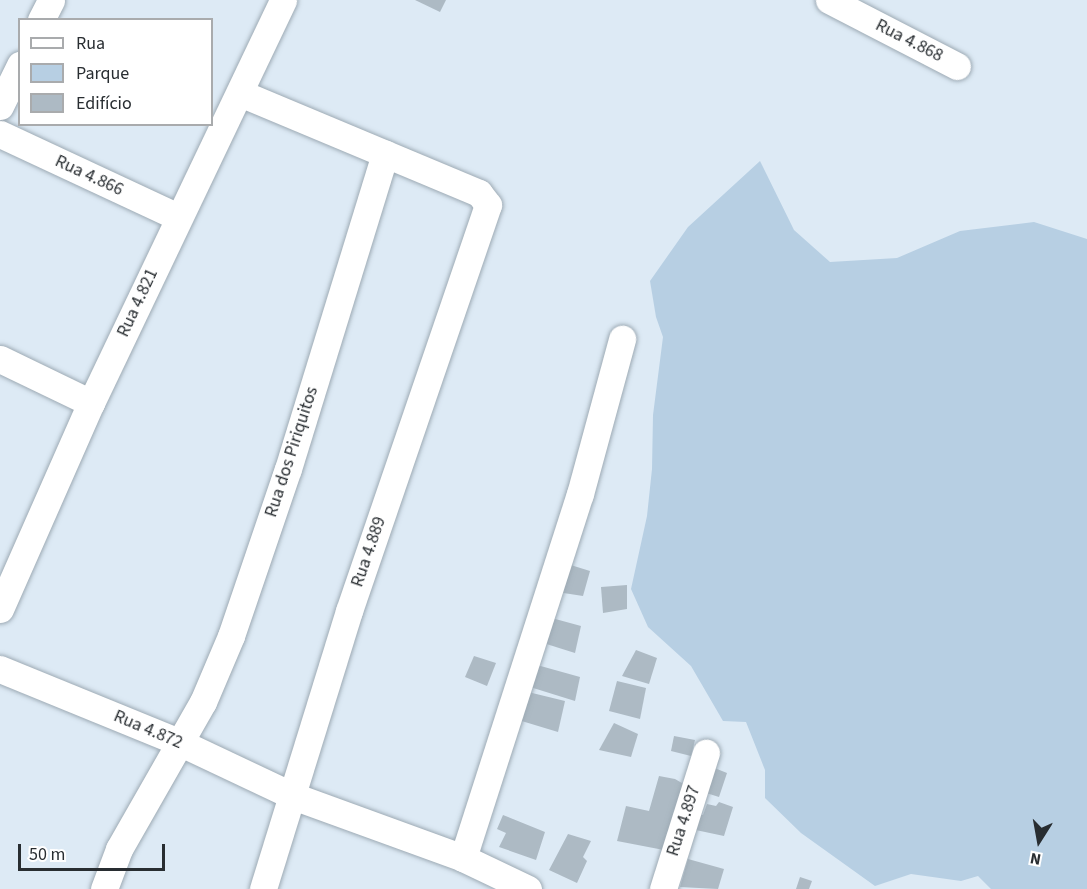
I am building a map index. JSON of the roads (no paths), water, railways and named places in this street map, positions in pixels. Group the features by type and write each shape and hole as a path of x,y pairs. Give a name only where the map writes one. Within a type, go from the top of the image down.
{"street":[{"path":"42,18 51,0"},
{"name":"Rua 4.821","path":"3,592 283,0"},
{"name":"Rua 4.868","path":"829,0 957,66"},
{"path":"0,106 18,69"},
{"path":"240,93 385,154"},
{"name":"Rua 4.866","path":"0,134 178,218"},
{"name":"Rua 4.889","path":"263,889 349,611 488,205 479,193 385,154"},
{"name":"Rua dos Piriquitos","path":"104,889 119,849 203,702 231,636 288,469 385,154"},
{"path":"463,858 580,494 622,339"},
{"path":"0,359 92,403"},
{"name":"Rua 4.872","path":"0,669 181,744 293,796 463,858 520,887"},
{"name":"Rua 4.897","path":"663,889 706,753"}]}
